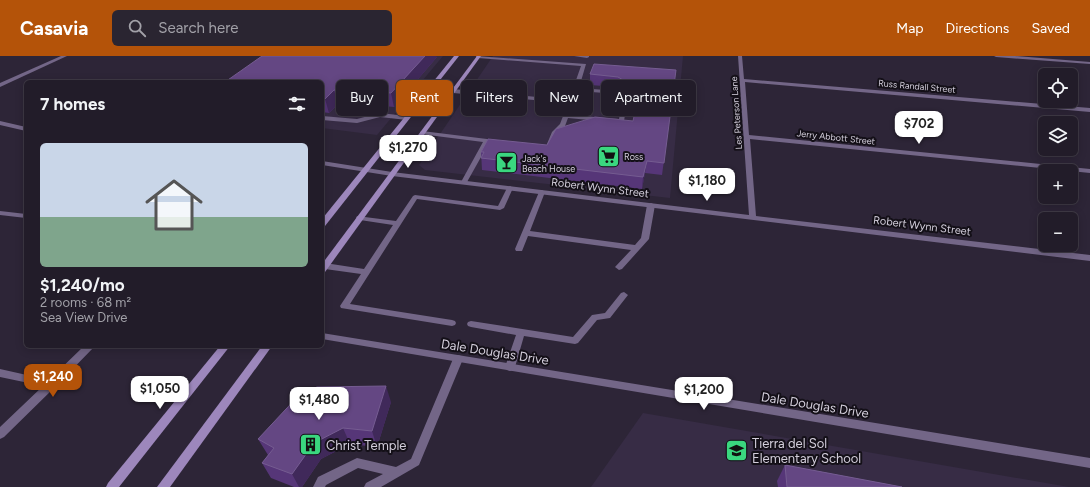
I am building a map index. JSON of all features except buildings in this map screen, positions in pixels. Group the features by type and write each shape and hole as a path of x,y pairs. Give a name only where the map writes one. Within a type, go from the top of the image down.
{"main road":[{"path":"324,222 457,56"},
{"path":"453,91 478,56"},
{"path":"324,268 435,116"},
{"path":"112,487 223,348"},
{"path":"163,487 266,348"}],"street":[{"path":"0,85 65,56"},
{"path":"478,56 522,58 584,66"},
{"path":"576,56 587,56 579,80"},
{"name":"Les Peterson Lane","path":"740,56 753,217"},
{"path":"996,56 1090,63"},
{"name":"Russ Randall Street","path":"743,80 1090,110"},
{"path":"453,91 535,99"},
{"path":"541,146 549,147 555,132 563,125 567,116 620,121 626,98 619,93 593,91"},
{"path":"324,118 357,121 380,115 407,118"},
{"path":"580,123 593,119"},
{"path":"0,123 24,129"},
{"path":"555,132 568,127"},
{"path":"422,133 495,141"},
{"name":"Jerry Abbott Street","path":"747,137 1090,171"},
{"path":"464,182 487,140"},
{"name":"Robert Wynn Street","path":"324,163 392,174 1090,258"},
{"path":"452,323 344,306 415,197 500,208 510,188"},
{"path":"519,249 542,192"},
{"path":"619,267 645,239 651,205"},
{"path":"0,213 24,216"},
{"path":"360,218 398,223"},
{"path":"526,232 637,248"},
{"path":"324,268 366,272"},
{"path":"471,324 575,341 595,317 607,316 624,295"},
{"path":"510,367 521,332"},
{"name":"Dale Douglas Drive","path":"324,336 1090,463"},
{"path":"0,434 88,348"},
{"path":"370,487 415,462 458,359"},
{"path":"0,373 52,384"},
{"path":"319,487 322,481 357,463 396,472"}],"shaded area":[{"path":"268,56 443,56 423,80 396,80 396,112 377,135 324,128 324,80 235,80"},
{"path":"493,56 683,56 681,80 601,80 601,116 678,116 670,198 425,170 419,165 461,103 461,116 527,116 527,80 477,80"},
{"name":"Tierra del Sol Elementary School","path":"643,413 1069,487 591,487"}],"place":[{"name":"Ross","path":"608,156"},
{"name":"Jack's Beach House","path":"507,163"},
{"name":"Christ Temple","path":"311,445"},
{"name":"Tierra del Sol Elementary School","path":"736,450"}]}
